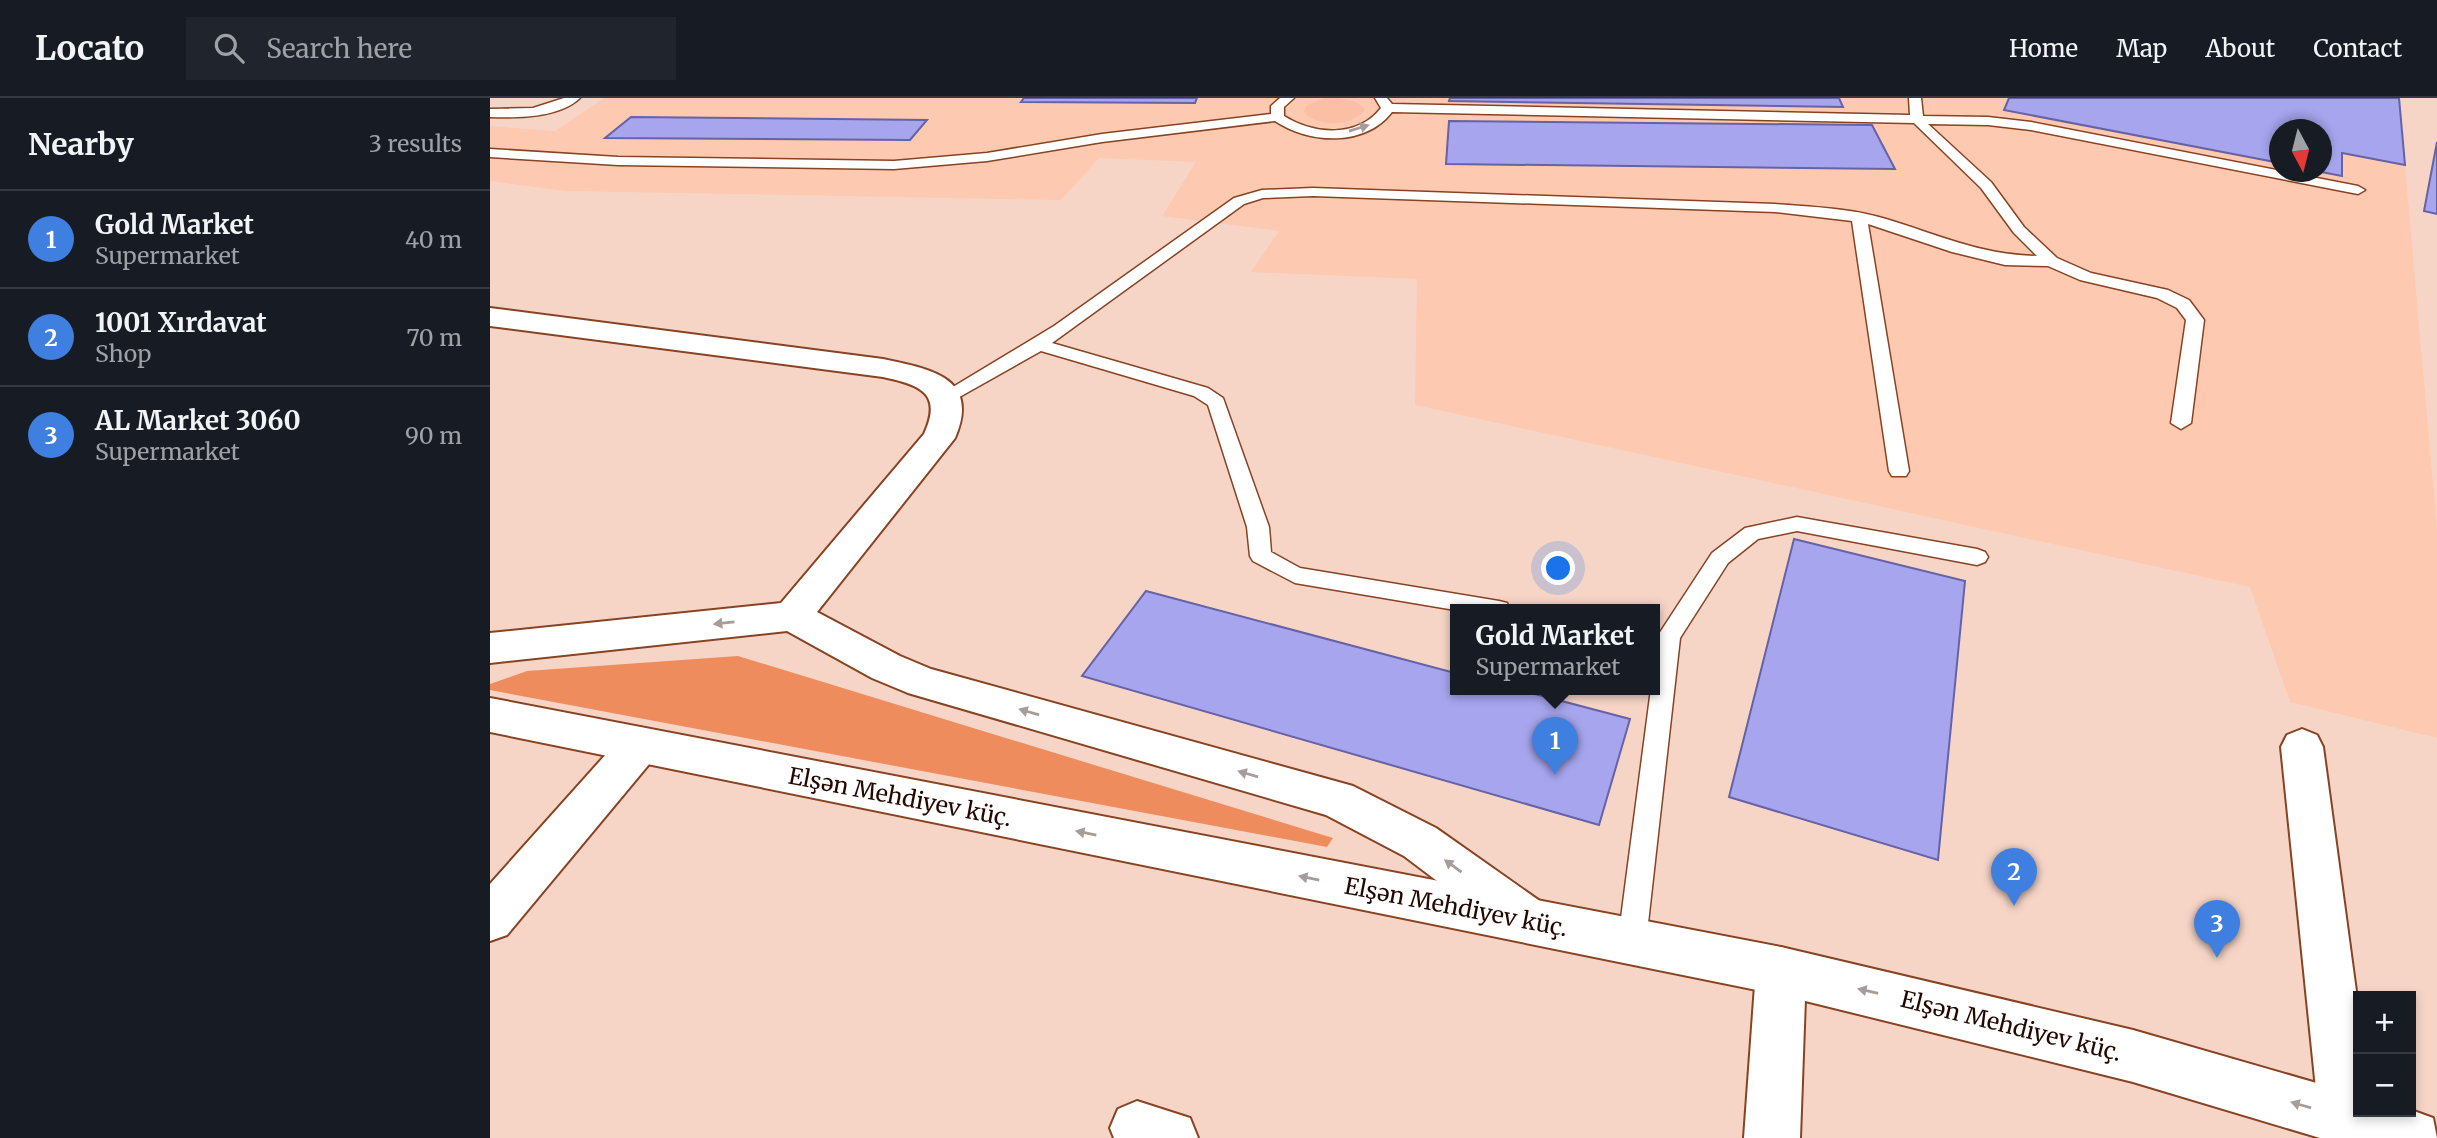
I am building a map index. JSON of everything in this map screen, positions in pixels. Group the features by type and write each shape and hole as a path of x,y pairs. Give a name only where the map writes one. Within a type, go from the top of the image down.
{"street":[{"path":"490,317 883,368 914,374 947,396 951,411 939,438 792,616"},
{"path":"490,648 792,616 886,667 922,682 1337,799 1420,842 1528,921"},
{"name":"Elşən Mehdiyev küç.","path":"490,715 1781,971 2120,1053 2413,1138"},
{"path":"490,919 640,745"},
{"path":"2302,747 2346,1118"},
{"path":"1772,1138 1781,971"}],"lane":[{"path":"490,113 525,114 545,110 574,98"},
{"path":"1277,117 1278,106 1288,98"},
{"path":"1915,98 1917,117 1927,131 1986,185 2019,230 2051,261 2086,276 2162,294 2183,304 2195,320 2182,423"},
{"path":"490,153 618,161 916,164 987,157 1102,138 1277,117 1289,127 1311,133 1339,134 1364,128 1382,119 1384,103 1988,121 2031,126 2358,190"},
{"path":"947,396 987,378 1040,345 1207,222 1239,201 1262,194 1312,192 1775,208 1880,222 1958,249 2005,260 2051,261"},
{"path":"1859,218 1899,471"},
{"path":"1040,345 1201,392 1216,402 1258,527 1261,556 1295,575 1469,604"},
{"path":"1660,656 1662,636 1720,558 1752,533 1797,524 1977,557"},
{"path":"1632,941 1656,695"}],"shaded area":[{"path":"604,98 2399,98 2437,529 2437,738 2290,702 2250,587 1415,405 1417,279 1251,272 1279,231 1162,216 1196,162 1099,158 1061,200 565,191 490,181 490,126 555,131"},
{"path":"1324,98 1353,101 1365,110 1352,119 1335,123 1317,121 1304,112 1306,106"},
{"path":"738,656 1333,838 1327,847 490,690 490,684 527,671"}],"building":[{"path":"1024,98 1197,98 1195,103 1021,102"},
{"path":"1450,98 1839,98 1843,107 1449,101"},
{"path":"2009,98 2399,98 2405,165 2342,153 2342,176 2332,174 2332,119 2269,119 2269,161 2004,110"},
{"path":"631,117 927,120 910,140 605,138"},
{"path":"1449,121 1872,125 1895,169 1446,164"},
{"path":"2437,142 2437,214 2424,211"},
{"path":"1794,539 1965,581 1938,860 1729,797"},
{"path":"1146,591 1450,672 1450,695 1539,695 1630,719 1599,825 1082,676"}],"place":[{"name":"Gold Market","path":"1555,775"},
{"name":"1001 Xırdavat","path":"2014,906"},
{"name":"AL Market 3060","path":"2217,958"}]}
